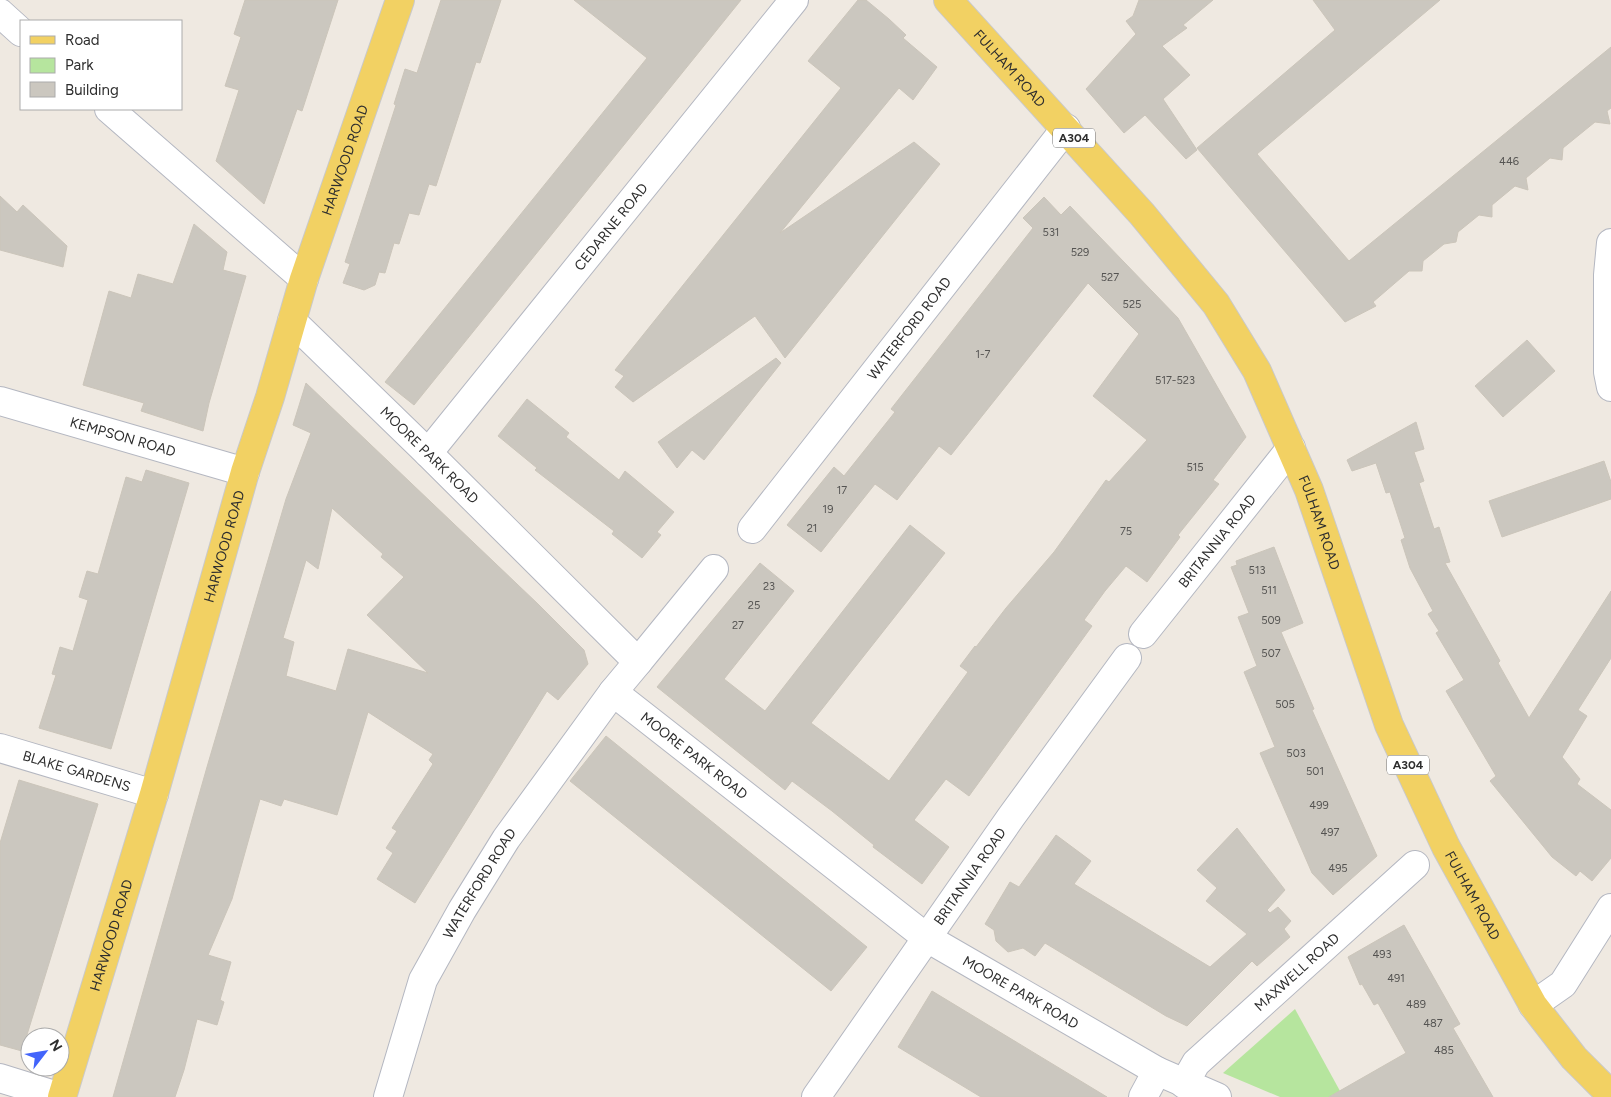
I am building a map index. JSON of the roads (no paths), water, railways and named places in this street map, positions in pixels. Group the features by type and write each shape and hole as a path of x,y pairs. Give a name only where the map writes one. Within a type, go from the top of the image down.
{"main road":[{"name":"HARWOOD ROAD","path":"61,1097 154,794 246,472 304,279 400,0"},
{"name":"FULHAM ROAD","path":"948,0 1142,214 1216,304 1257,372 1309,490 1389,725 1446,847 1534,1005 1574,1058 1611,1094"}],"street":[{"name":"CEDARNE ROAD","path":"428,453 794,0"},
{"path":"0,13 20,31"},
{"path":"110,110 304,279"},
{"name":"WATERFORD ROAD","path":"752,529 1066,128"},
{"path":"1611,243 1608,275 1608,372 1611,387"},
{"name":"MOORE PARK ROAD","path":"292,321 638,662"},
{"name":"KEMPSON ROAD","path":"0,401 246,472"},
{"name":"BRITANNIA ROAD","path":"1144,634 1291,448"},
{"path":"613,692 714,569"},
{"name":"BRITANNIA ROAD","path":"825,1094 1011,817 1127,658"},
{"name":"MOORE PARK ROAD","path":"613,692 928,938 1157,1071 1217,1097"},
{"name":"WATERFORD ROAD","path":"388,1097 423,980 462,910 506,839 613,692"},
{"name":"BLAKE GARDENS","path":"0,748 154,794"},
{"name":"MAXWELL ROAD","path":"1184,1084 1196,1063 1416,865"},
{"path":"1534,1005 1564,984 1611,908"},
{"path":"1143,1097 1157,1071"},
{"path":"0,1078 61,1097"}]}
